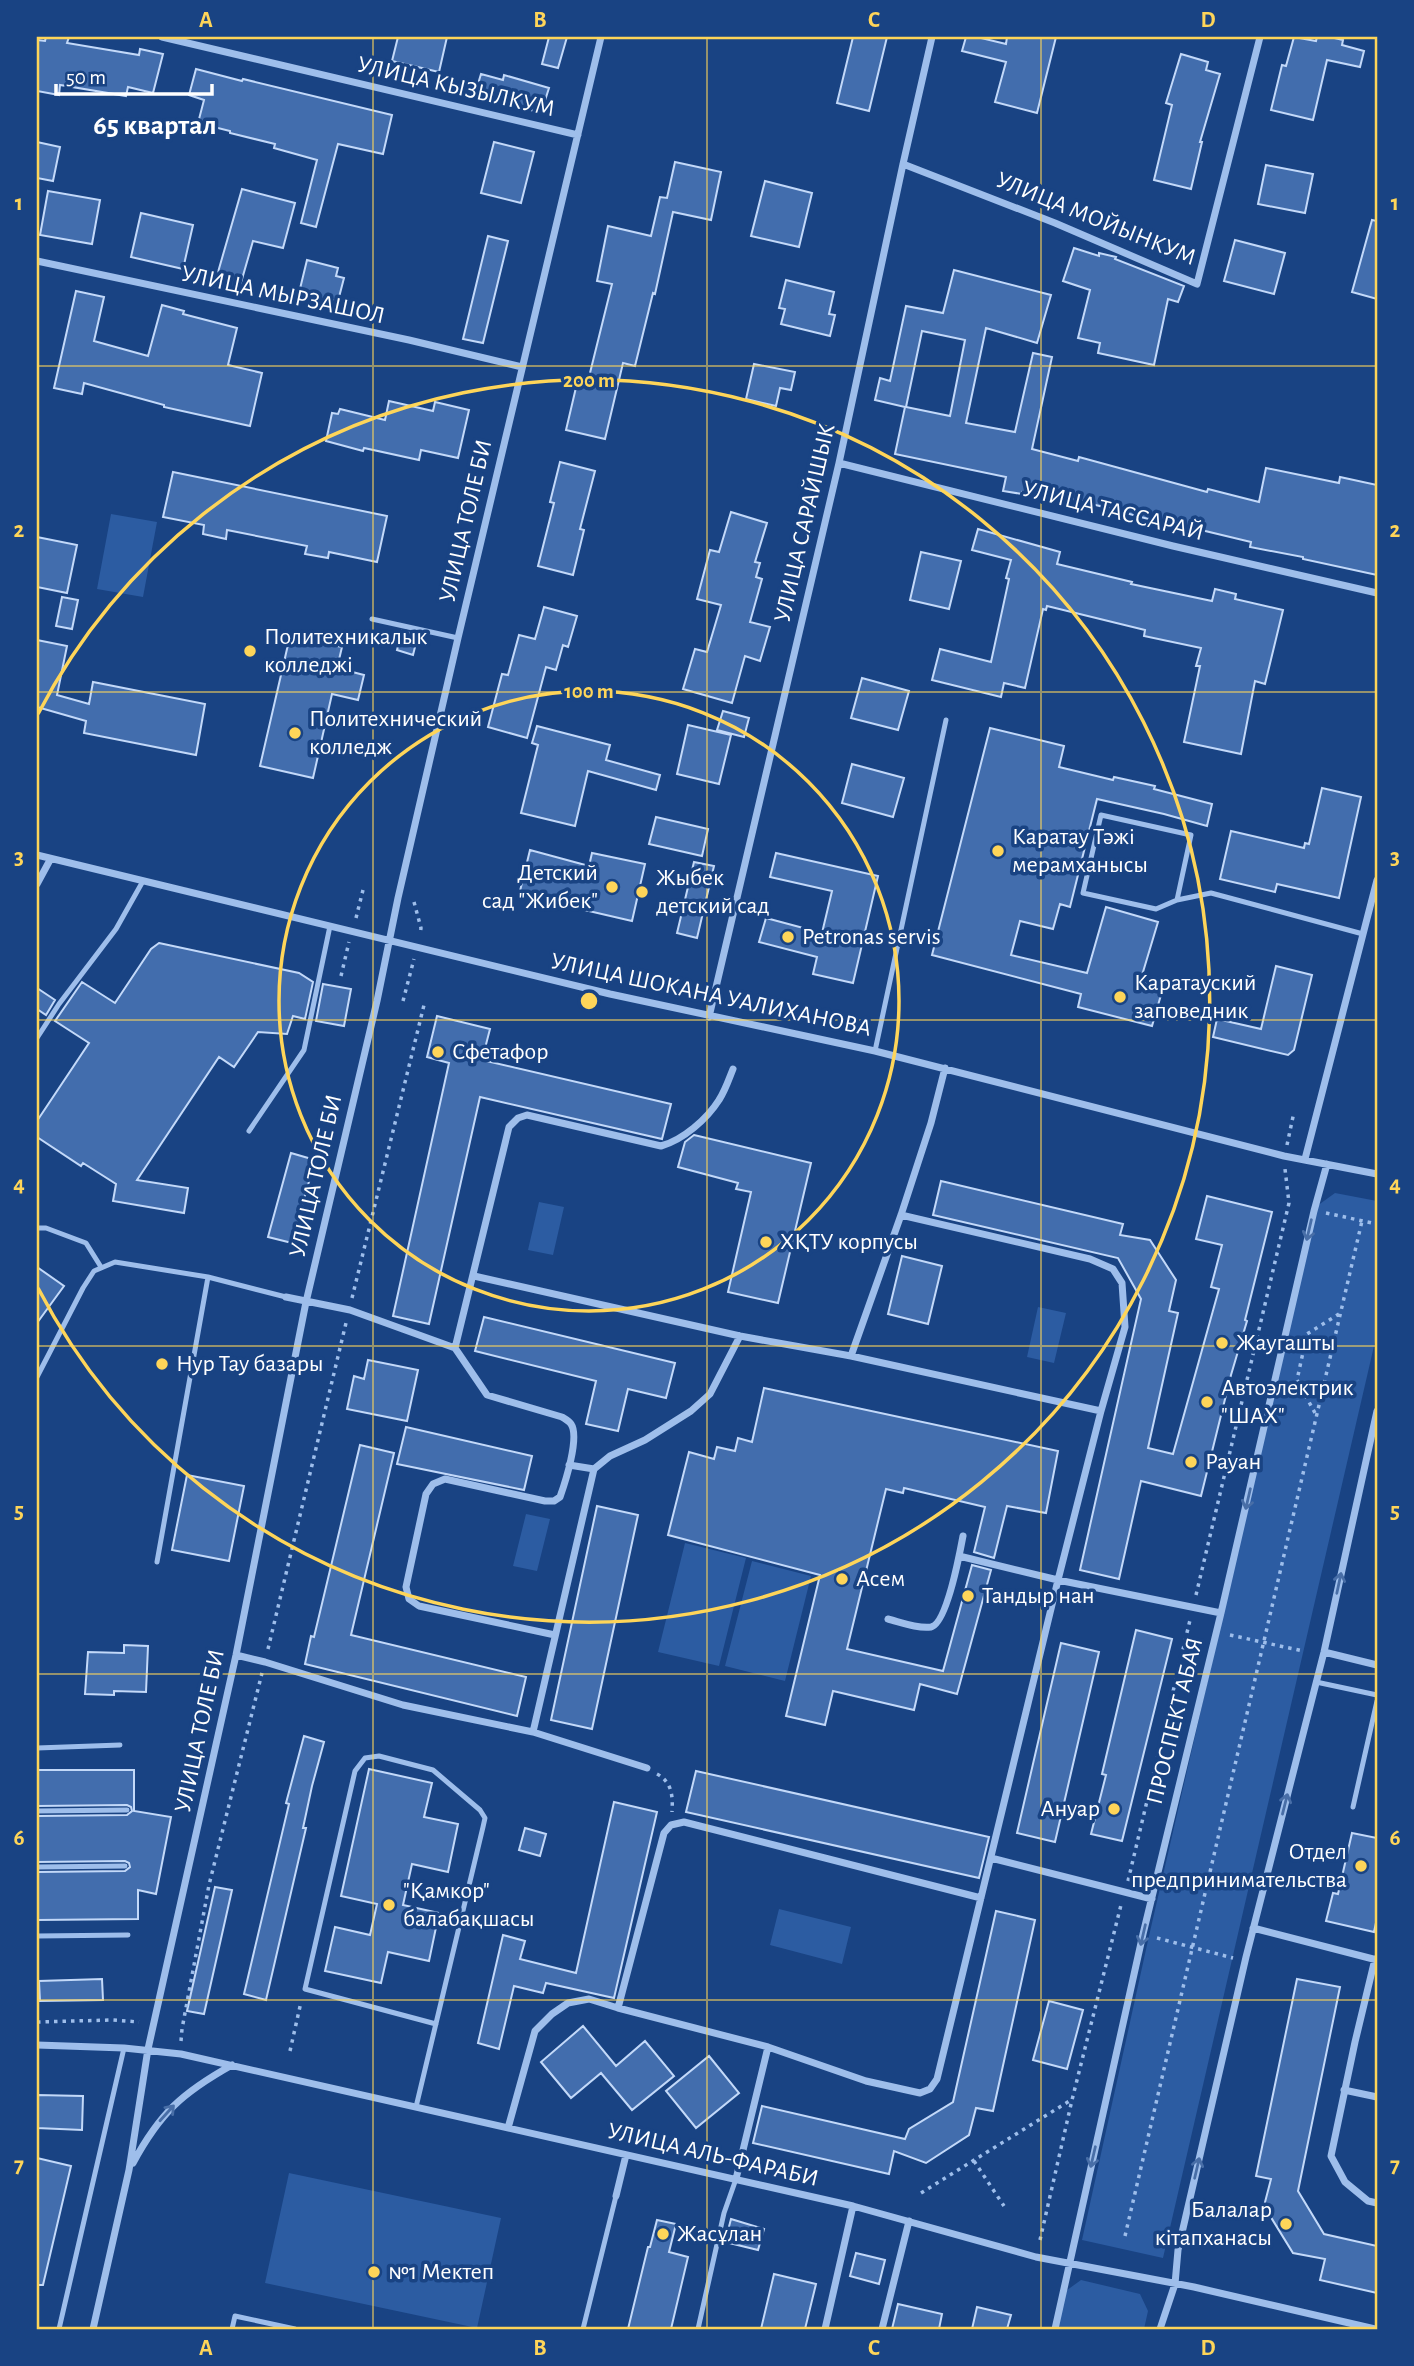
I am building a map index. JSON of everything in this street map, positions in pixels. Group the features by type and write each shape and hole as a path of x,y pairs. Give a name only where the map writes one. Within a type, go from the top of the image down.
{"street":[{"name":"УЛИЦА КЫЗЫЛКУМ","path":"162,37 578,135"},
{"name":"УЛИЦА ТОЛЕ БИ","path":"93,2329 129,2170 148,2049 236,1655 306,1302 458,638 601,37"},
{"name":"УЛИЦА САРАЙШЫК","path":"709,1017 839,463 932,37"},
{"name":"УЛИЦА МОЙЫНКУМ","path":"903,164 1055,223 1197,284 1260,37"},
{"name":"УЛИЦА МЫРЗАШОЛ","path":"37,261 409,340 522,367"},
{"name":"УЛИЦА ТАССАРАЙ","path":"839,463 1173,546 1377,593"},
{"name":"УЛИЦА ШОКАНА УАЛИХАНОВА","path":"37,855 709,1017 875,1051 1284,1156 1377,1174"},
{"path":"37,884 50,860"},
{"path":"1305,1158 1377,880"},
{"path":"851,1356 901,1215 931,1123 945,1068"},
{"path":"455,1348 509,1128 513,1122 527,1115 662,1146 684,1134 707,1115 720,1100 733,1069"},
{"name":"ПРОСПЕКТ АБАЯ","path":"1055,2329 1152,1899 1327,1164"},
{"path":"508,2128 535,2031 568,2003 589,1998 768,2047 866,2081 920,2093 930,2089 937,2079 1058,1580 1125,1327 1122,1283 1113,1269 1090,1259 901,1215"},
{"path":"474,1276 740,1336 851,1356 1101,1411"},
{"path":"286,1297 350,1310 455,1348 487,1395 562,1417 571,1424 574,1435 569,1465 560,1497 554,1501 445,1479 433,1484 426,1494 406,1587 409,1599 419,1606 555,1635"},
{"path":"533,1732 594,1469 610,1456 645,1440 691,1411 710,1394 740,1336"},
{"path":"1160,2329 1175,2284 1178,2250 1253,1928 1324,1652 1377,1410"},
{"path":"569,1465 594,1469"},
{"path":"888,1619 932,1627 942,1619 963,1536"},
{"path":"959,1556 1058,1580 1222,1613"},
{"path":"1324,1652 1377,1665"},
{"path":"236,1655 403,1705 533,1732 647,1768"},
{"path":"618,2008 664,1833 671,1825 684,1822 981,1898"},
{"path":"991,1858 1152,1899"},
{"path":"1253,1928 1376,1960 1331,2156 1345,2182 1368,2201 1377,2203"},
{"name":"УЛИЦА АЛЬ-ФАРАБИ","path":"37,2045 148,2049 181,2054 852,2206 1036,2257 1175,2284 1375,2329"},
{"path":"736,2179 768,2047"},
{"path":"129,2170 150,2132 172,2106 199,2084 232,2065"},
{"path":"1345,2090 1377,2098"},
{"path":"616,2196 626,2155"},
{"path":"825,2329 852,2206"},
{"path":"882,2329 909,2221"}],"lane":[{"path":"372,619 458,638"},
{"path":"875,1051 946,720"},
{"path":"1177,900 1191,835 1101,815 1083,893 1156,909 1177,900 1211,893 1363,934"},
{"path":"37,1038 116,929 143,881"},
{"path":"249,1131 304,1050 330,926"},
{"path":"37,1228 46,1228 86,1243 101,1267"},
{"path":"37,1377 94,1271 115,1262 208,1277 286,1297"},
{"path":"156,1562 208,1277"},
{"path":"1316,1682 1377,1695"},
{"path":"1353,1807 1377,1701"},
{"path":"37,1748 120,1745"},
{"path":"416,2107 436,2024 485,1818 480,1810 433,1770 379,1756 365,1758 355,1771 304,1989 436,2024"},
{"path":"37,1811 127,1810"},
{"path":"37,1867 125,1866"},
{"path":"37,1936 128,1935"},
{"path":"59,2329 124,2048"},
{"path":"698,2329 724,2213 736,2179"},
{"path":"583,2329 616,2196"},
{"path":"232,2329 235,2316 295,2329"}],"path":[{"path":"181,2054 182,2029 209,1885 425,1001"},
{"path":"1040,2240 1289,1203 1284,1156 1294,1112"},
{"path":"1314,1211 1377,1224"},
{"path":"1125,2236 1362,1221"},
{"path":"1316,1415 1297,1380 1307,1334 1340,1312"},
{"path":"1220,1632 1303,1651"},
{"path":"647,1768 665,1779 673,1796 671,1825"},
{"path":"1149,1936 1233,1958"},
{"path":"290,2051 304,1989"},
{"path":"37,2022 112,2020 154,2023"},
{"path":"921,2193 1072,2100"},
{"path":"974,2161 1004,2206"}],"shaded area":[{"path":"111,514 157,522 143,597 97,589"},
{"path":"1335,1193 1377,1201 1377,1333 1163,2258 1082,2240 1317,1206"},
{"path":"539,1202 564,1207 553,1255 528,1250"},
{"path":"1038,1307 1066,1313 1054,1363 1027,1357"},
{"path":"526,1514 550,1519 537,1571 513,1566"},
{"path":"685,1543 746,1558 719,1666 658,1652"},
{"path":"752,1561 811,1576 785,1681 725,1666"},
{"path":"779,1909 851,1927 842,1964 770,1945"},
{"path":"289,2173 501,2218 477,2328 265,2283"},
{"path":"1081,2280 1140,2294 1148,2311 1144,2329 1054,2329 1063,2293"}],"building":[{"path":"46,37 69,37 67,43 139,55 140,49 163,54 153,93 128,87 126,96 60,85 59,95 37,91 37,40 45,41"},
{"path":"398,37 447,37 439,72 392,61"},
{"path":"549,37 567,37 558,68 542,64"},
{"path":"853,37 887,37 869,111 837,103"},
{"path":"966,37 1006,44 1007,37 1056,37 1037,113 995,102 1006,62 962,51"},
{"path":"1294,37 1316,41 1317,37 1330,37 1343,40 1342,45 1364,51 1360,67 1327,60 1313,120 1271,110 1282,65 1286,66"},
{"path":"1181,54 1208,62 1206,70 1220,74 1200,142 1191,189 1154,180 1172,105 1166,103"},
{"path":"196,69 392,115 383,154 338,144 316,227 301,223 317,160 274,148 275,144 198,123 204,100 189,95"},
{"path":"481,74 503,80 504,75 549,88 541,113 475,94"},
{"path":"37,142 60,147 53,181 37,178"},
{"path":"494,142 534,152 521,203 481,193"},
{"path":"675,162 721,172 711,220 673,212 655,294 653,293 635,366 623,363 605,439 566,430 578,379 588,381 612,284 597,281 608,226 651,236 660,197 667,198"},
{"path":"1266,165 1313,174 1305,213 1258,204"},
{"path":"765,181 812,193 799,247 751,236"},
{"path":"242,189 295,203 283,248 253,241 238,293 214,286"},
{"path":"48,191 100,200 92,244 40,235"},
{"path":"141,213 193,225 183,269 131,257"},
{"path":"1372,220 1377,221 1377,299 1352,292"},
{"path":"488,236 508,241 483,343 463,339"},
{"path":"1235,240 1285,253 1274,294 1224,281"},
{"path":"1074,248 1099,256 1099,253 1116,257 1115,259 1184,286 1178,302 1168,299 1154,365 1098,353 1100,343 1078,338 1090,290 1063,281"},
{"path":"307,260 338,268 336,276 344,278 338,301 328,299 327,304 298,297"},
{"path":"954,270 1051,295 1037,343 986,328 966,423 1015,432 1033,353 1052,357 1032,449 1078,461 1079,457 1207,492 1208,489 1259,502 1266,468 1339,483 1340,477 1377,485 1377,575 1250,547 1251,542 1176,524 1175,526 1054,494 1053,500 1022,492 1003,491 1006,477 895,454 905,407 875,400 880,378 890,381 906,306 943,313","holes":["922,331 965,340 950,416 906,407"]},
{"path":"786,280 834,292 829,314 835,315 830,336 781,324 785,309 779,308"},
{"path":"76,291 104,297 94,341 148,356 162,305 184,311 183,314 237,328 228,365 262,373 250,426 164,407 84,383 82,394 54,388"},
{"path":"754,364 795,372 791,390 780,388 776,406 746,399"},
{"path":"389,401 433,411 435,402 469,410 458,458 421,450 419,460 364,448 363,451 326,441 332,413 338,414 340,409 385,420"},
{"path":"560,462 595,471 580,529 584,530 573,575 538,566 554,503 550,502"},
{"path":"173,472 387,516 377,562 329,552 328,558 305,554 307,546 227,530 226,539 203,534 204,525 163,517"},
{"path":"731,512 767,523 755,562 760,563 756,577 762,579 750,622 770,627 760,661 745,656 732,703 683,689 695,649 707,652 721,605 697,599 710,550 719,552"},
{"path":"978,529 1060,552 1057,564 1132,582 1131,584 1212,601 1215,589 1236,594 1235,599 1283,610 1265,684 1255,681 1241,754 1184,742 1200,666 1196,666 1201,648 1144,636 1145,630 1047,606 1046,610 1043,609 1025,688 1004,683 1001,697 932,680 940,649 991,662 1011,560 972,550"},
{"path":"37,537 77,545 67,593 37,587"},
{"path":"921,552 961,561 949,609 910,600"},
{"path":"62,597 78,600 72,629 56,626"},
{"path":"544,607 577,616 568,647 563,645 556,670 546,667 527,738 488,727 502,674 508,675 519,635 535,639"},
{"path":"402,631 418,635 413,655 397,650"},
{"name":"Политехнический колледж","path":"290,636 342,647 337,668 364,675 358,700 332,694 313,778 260,766"},
{"path":"37,640 67,646 57,695 89,704 93,682 205,704 196,755 84,733 86,721 37,707"},
{"path":"862,678 909,691 898,730 851,718"},
{"path":"723,711 749,718 744,737 717,730"},
{"path":"688,725 731,735 719,784 677,774"},
{"path":"537,726 610,745 606,760 660,775 656,790 588,771 575,826 521,813 538,745 532,743"},
{"path":"990,728 1064,746 1059,767 1113,780 1114,777 1155,786 1154,789 1212,804 1207,826 1097,799 1070,907 1060,904 1053,929 1020,921 1011,955 1087,973 1106,907 1158,922 1140,982 1163,988 1152,1026 1078,1007 1081,994 932,955"},
{"path":"852,764 904,778 893,817 842,803"},
{"path":"1322,788 1361,797 1339,898 1277,884 1275,892 1220,879 1231,831 1304,848 1305,843 1309,844"},
{"path":"656,817 708,829 702,856 649,844"},
{"path":"530,850 589,866 592,853 645,864 632,921 520,891"},
{"path":"776,853 878,876 853,983 813,974 817,957 759,942 766,918 822,933 832,891 770,877"},
{"path":"694,862 714,866 697,938 677,933"},
{"path":"159,943 299,973 313,982 305,1019 293,1016 287,1034 258,1032 234,1067 219,1057 137,1180 188,1188 184,1213 113,1201 116,1184 83,1163 81,1166 37,1137 37,1121 89,1043 55,1021 82,982 115,1003 151,949"},
{"path":"1276,966 1312,975 1294,1050 1288,1055 1213,1037 1217,1019 1261,1029"},
{"path":"323,984 351,989 344,1026 316,1021"},
{"path":"37,988 55,1000 46,1015 37,1009"},
{"path":"437,1016 490,1029 482,1060 671,1104 662,1139 480,1097 429,1324 393,1316 449,1063 427,1057"},
{"name":"ХҚТУ корпусы","path":"694,1135 811,1163 778,1303 728,1292 751,1192 736,1189 738,1183 678,1167 685,1142"},
{"path":"291,1153 315,1160 292,1243 268,1237"},
{"path":"941,1181 1123,1224 1120,1235 1150,1240 1176,1280 1169,1311 1178,1313 1148,1448 1173,1454 1219,1289 1211,1287 1222,1245 1196,1239 1207,1196 1272,1212 1245,1320 1247,1321 1201,1496 1141,1481 1119,1579 1080,1570 1141,1299 1118,1258 933,1215"},
{"path":"902,1256 942,1266 928,1324 888,1314"},
{"path":"37,1267 64,1286 37,1323"},
{"path":"484,1317 675,1363 666,1398 628,1389 618,1431 586,1424 596,1381 475,1351"},
{"path":"368,1360 418,1370 407,1421 347,1409 354,1376 364,1379"},
{"path":"764,1388 1058,1451 1046,1513 1007,1506 994,1558 974,1552 985,1507 904,1488 903,1493 886,1489 847,1649 943,1671 972,1565 991,1570 957,1694 920,1684 914,1710 833,1691 825,1725 786,1716 820,1575 668,1535 689,1452 714,1459 717,1447 735,1451 738,1438 752,1442"},
{"path":"406,1427 532,1456 524,1490 397,1464"},
{"path":"360,1445 394,1453 351,1635 526,1677 517,1716 305,1664 311,1636 314,1637"},
{"path":"187,1475 244,1486 229,1561 172,1550"},
{"path":"597,1506 638,1515 592,1729 551,1720"},
{"path":"1136,1630 1172,1639 1122,1841 1091,1834 1106,1775 1102,1774"},
{"path":"1061,1643 1099,1652 1055,1842 1017,1833"},
{"path":"124,1645 148,1646 146,1692 85,1694 88,1652 124,1653"},
{"path":"304,1736 324,1742 266,2000 244,1994 289,1804 286,1803"},
{"path":"369,1769 432,1783 424,1817 458,1824 448,1872 412,1864 403,1905 439,1913 429,1961 388,1952 381,1983 325,1971 335,1927 370,1935 377,1904 341,1896"},
{"path":"37,1770 134,1770 134,1811 171,1817 156,1894 138,1890 138,1919 37,1920 37,1872 125,1871 130,1867 125,1861 37,1862 37,1816 127,1815 132,1811 127,1805 37,1806"},
{"path":"696,1771 989,1837 979,1878 686,1812"},
{"path":"614,1802 657,1812 614,1998 546,1983 543,1993 514,1986 499,2049 478,2043 503,1935 525,1941 520,1959 576,1973"},
{"path":"525,1828 546,1834 540,1856 519,1850"},
{"name":"Отдел предпринимательства","path":"1352,1833 1377,1838 1377,1918 1374,1932 1326,1921 1333,1893 1338,1894"},
{"path":"215,1887 232,1890 204,2014 187,2011"},
{"path":"996,1911 1035,1920 993,2111 976,2108 969,2135 926,2163 894,2151 889,2174 753,2143 762,2106 905,2139 909,2129 953,2102"},
{"path":"102,1979 103,2000 40,2001 39,1981"},
{"path":"1297,1979 1340,1987 1298,2191 1324,2234 1377,2246 1377,2293 1320,2280 1325,2259 1293,2253 1264,2206 1271,2179 1256,2176"},
{"path":"1049,2001 1083,2010 1067,2069 1033,2060"},
{"path":"583,2026 616,2066 645,2041 674,2076 632,2110 601,2073 571,2098 541,2062"},
{"path":"709,2056 739,2093 696,2128 666,2091"},
{"path":"37,2095 83,2096 82,2130 37,2128"},
{"path":"37,2158 71,2166 43,2285 37,2285"},
{"path":"731,2219 764,2229 758,2250 725,2242"},
{"path":"657,2220 676,2224 669,2252 688,2257 671,2329 628,2329 648,2247"},
{"path":"856,2253 885,2260 879,2284 850,2276"},
{"path":"774,2274 816,2284 805,2329 761,2329"},
{"path":"898,2304 942,2314 939,2329 892,2329"},
{"path":"977,2307 1011,2315 1007,2329 972,2329"}],"place":[{"name":"Политехникалык колледжі","path":"250,651"},
{"name":"Политехнический колледж","path":"295,733"},
{"name":"Каратау Тәжі мерамханысы","path":"998,851"},
{"name":"Детский сад \"Жибек\"","path":"612,887"},
{"name":"Жыбек детский сад","path":"642,892"},
{"name":"Petronas servis","path":"788,937"},
{"name":"Каратауский заповедник","path":"1120,997"},
{"name":"Сфетафор","path":"438,1052"},
{"name":"ХҚТУ корпусы","path":"766,1242"},
{"name":"Жаугашты","path":"1222,1343"},
{"name":"Нур Тау базары","path":"162,1364"},
{"name":"Автоэлектрик \"ШАХ\"","path":"1207,1402"},
{"name":"Рауан","path":"1191,1462"},
{"name":"Асем","path":"842,1579"},
{"name":"Тандыр нан","path":"968,1596"},
{"name":"Ануар","path":"1114,1809"},
{"name":"Отдел предпринимательства","path":"1361,1866"},
{"name":"\"Қамкор\" балабақшасы","path":"389,1905"},
{"name":"Балалар кітапханасы","path":"1286,2224"},
{"name":"Жасұлан","path":"663,2234"},
{"name":"№1 Мектеп","path":"374,2272"}],"district":[{"name":"65 квартал","path":"155,126"}]}
